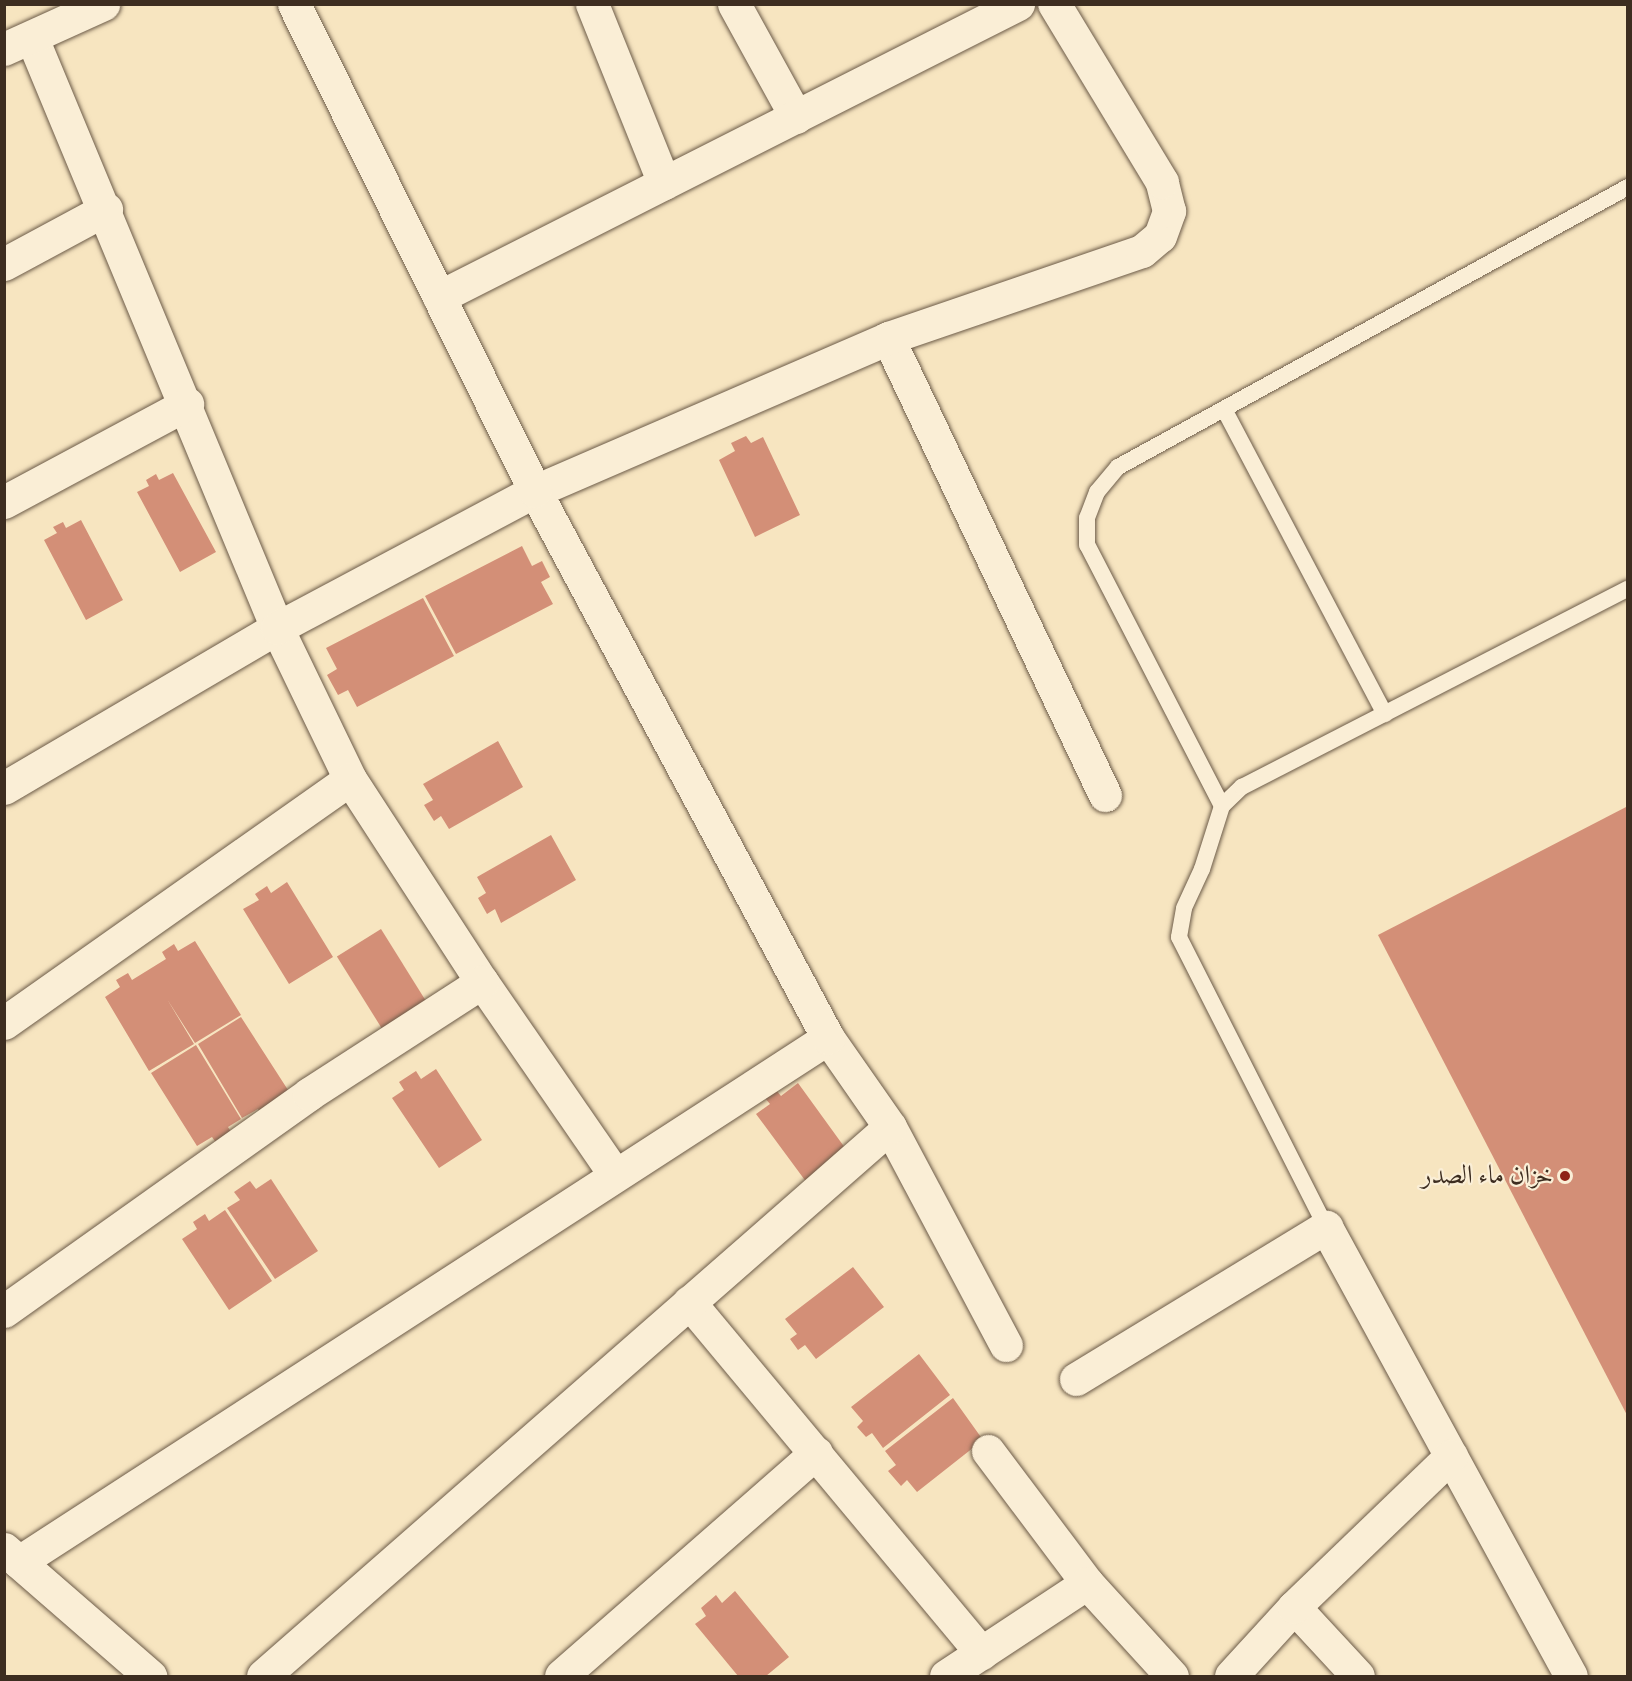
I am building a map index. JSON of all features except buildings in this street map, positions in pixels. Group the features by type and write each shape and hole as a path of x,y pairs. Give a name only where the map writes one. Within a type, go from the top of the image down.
{"street":[{"path":"103,4 18,44 106,209 277,628 350,779 482,982 615,1176"},
{"path":"294,4 535,491 828,1038 890,1127 1006,1345"},
{"path":"592,4 664,183"},
{"path":"734,4 796,117"},
{"path":"439,297 1018,4"},
{"path":"4,788 277,628 535,491 888,338 1142,251 1160,236 1168,211 1162,183 1054,4"},
{"path":"4,264 106,209"},
{"path":"888,338 1105,795"},
{"path":"4,502 187,404"},
{"path":"4,1023 350,779"},
{"path":"4,1311 309,1094 482,982"},
{"path":"150,1677 12,1555 615,1176 828,1038"},
{"path":"263,1677 890,1127"},
{"path":"1076,1379 1326,1227 1571,1677"},
{"path":"689,1302 981,1653"},
{"path":"988,1451 1087,1583 1172,1677"},
{"path":"561,1677 816,1453"},
{"path":"1231,1677 1294,1607 1451,1456"},
{"path":"946,1677 1087,1583"},
{"path":"1294,1607 1358,1677"}],"lane":[{"path":"1222,806 1087,546 1087,518 1097,492 1118,467 1628,187"},
{"path":"1224,409 1385,714"},
{"path":"1326,1227 1179,938 1184,908 1222,806 1242,787 1628,589"}],"place":[{"name":"خزان ماء الصدر","path":"1565,1176"}]}
